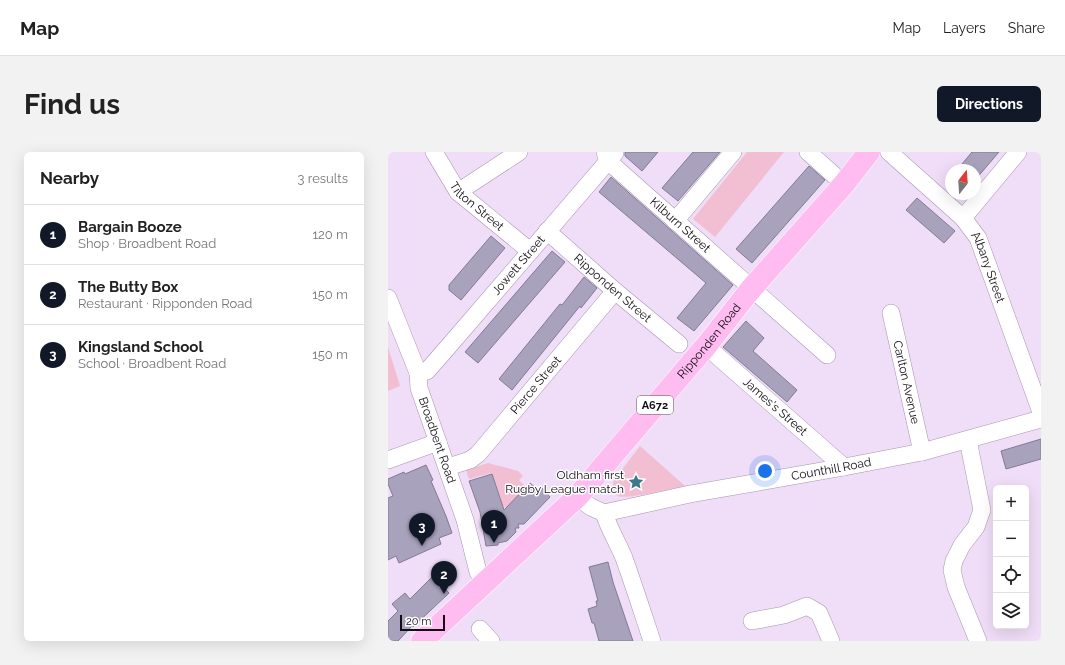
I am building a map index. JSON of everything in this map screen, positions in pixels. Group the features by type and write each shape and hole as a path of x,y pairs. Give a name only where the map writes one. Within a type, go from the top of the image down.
{"main road":[{"name":"Ripponden Road","path":"422,641 577,497 706,346 751,289 844,184 869,152"}],"street":[{"name":"Tilton Street","path":"434,152 458,192 530,251"},
{"path":"458,192 519,152"},
{"path":"675,221 733,152"},
{"path":"808,152 844,184"},
{"name":"Albany Street","path":"889,152 963,218 978,238 1041,412"},
{"path":"963,218 1018,152"},
{"name":"Kilburn Street","path":"610,155 675,221 827,355"},
{"name":"Jowett Street","path":"418,373 427,371 610,155"},
{"name":"Ripponden Street","path":"547,231 615,291 679,344"},
{"name":"Pierce Street","path":"448,467 470,460 478,454 615,291"},
{"name":"Broadbent Road","path":"388,298 418,373 419,388 448,467 465,520 478,572 486,581"},
{"name":"Carlton Avenue","path":"891,313 922,452"},
{"name":"James's Street","path":"706,346 844,467"},
{"name":"Counthill Road","path":"604,513 690,494 922,452 1041,419"},
{"path":"968,440 982,510 976,527 962,545 954,561 952,570 956,587 978,641"},
{"path":"388,460 438,442"},
{"path":"577,497 591,507 604,513 608,526 617,541 624,558 652,641"},
{"path":"752,620 784,615 806,606 819,613 831,641"}],"shaded area":[{"path":"747,152 784,152 715,237 693,219"},
{"path":"388,347 400,386 388,391"},
{"path":"640,446 685,486 623,497 616,495 613,489 614,480"},
{"path":"488,463 518,471 523,476 519,480 526,487 519,505 495,509 493,501 501,499 491,473 469,479 466,470"}],"building":[{"path":"625,152 658,152 642,171 625,156"},
{"path":"693,152 720,152 678,201 662,188"},
{"path":"972,152 999,152 981,173 981,164 962,164"},
{"path":"809,166 825,180 752,263 736,249"},
{"path":"611,177 733,285 694,331 677,318 706,283 599,192"},
{"path":"917,198 955,231 944,243 906,210"},
{"path":"491,236 505,248 461,300 449,290 449,285"},
{"path":"552,251 565,262 478,363 465,352"},
{"path":"584,277 597,288 581,308 580,306 512,390 499,379"},
{"path":"746,321 764,338 753,351 797,390 787,402 723,347"},
{"path":"1041,439 1041,459 1006,469 1001,451"},
{"path":"426,465 452,533 439,538 441,544 399,563 396,556 388,560 388,498 393,496 388,484 388,479"},
{"path":"492,474 504,510 530,483 538,490 541,487 550,497 524,524 518,524 519,528 515,528 516,532 507,541 498,543 498,545 486,546 480,512 469,481"},
{"path":"608,562 613,582 633,641 599,641 594,623 592,623 588,609 597,606 596,601 598,601 589,567"},
{"path":"433,576 449,593 413,627 412,626 398,641 388,641 388,621 398,611 392,604 405,593 410,599"}],"place":[{"name":"Oldham first Rugby League match","path":"636,482"},
{"name":"Bargain Booze","path":"494,543"},
{"name":"Kingsland School","path":"422,546"},
{"name":"The Butty Box","path":"444,594"}]}
